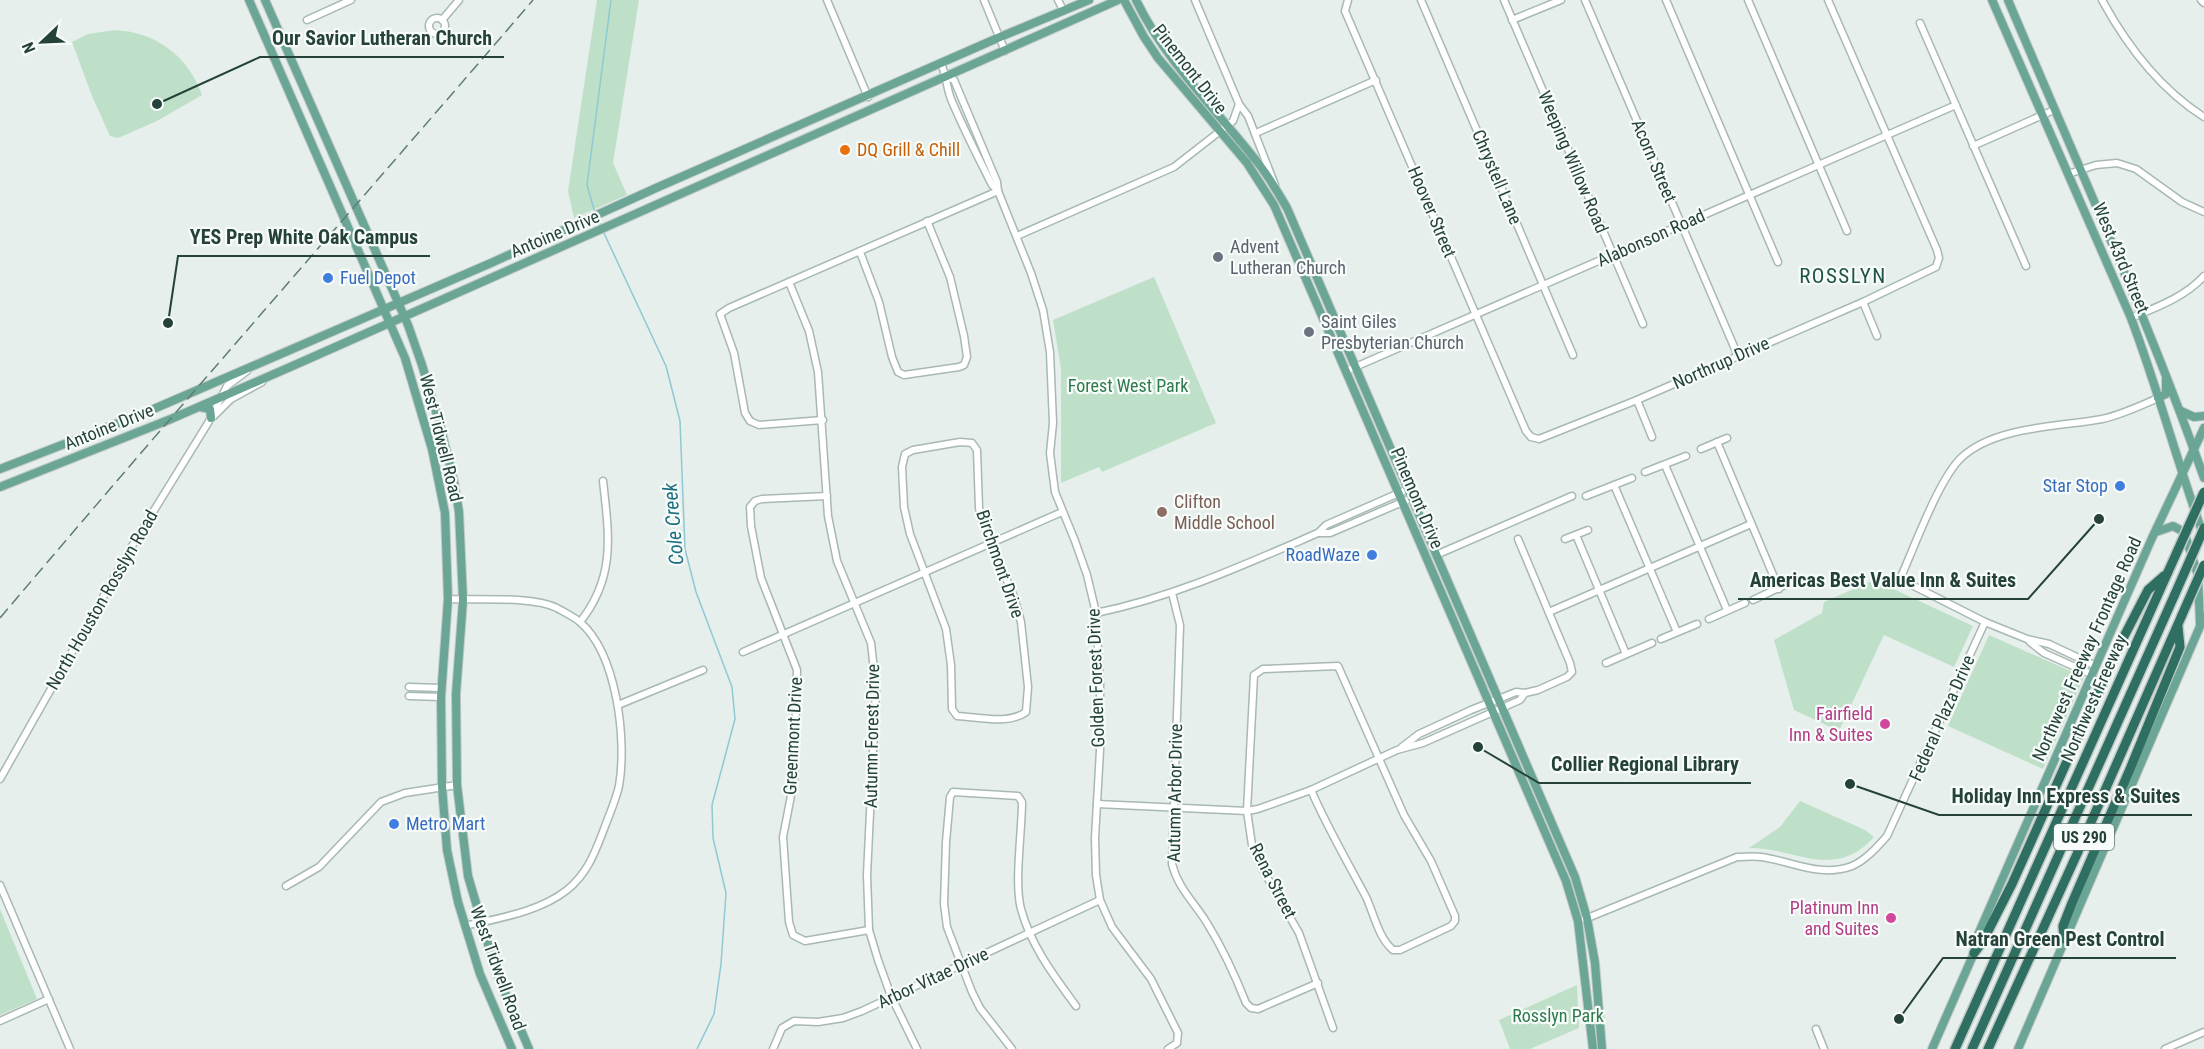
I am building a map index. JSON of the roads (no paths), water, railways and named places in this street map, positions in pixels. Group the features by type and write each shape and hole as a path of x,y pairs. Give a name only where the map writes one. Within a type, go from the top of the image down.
{"highway":[{"name":"Northwest Freeway","path":"1955,1049 2204,492"},
{"path":"1972,1049 2204,528"},
{"name":"US 290","path":"1988,1049 2077,854 2204,565"},
{"path":"1974,953 1983,941 2012,884 2116,652 2148,590 2168,572"},
{"path":"2064,939 2063,926 2072,903 2135,759 2180,647 2178,624"}],"main road":[{"name":"West Tidwell Road","path":"249,0 405,358 429,439 445,513 448,599 441,693 442,786 447,850 465,926 480,974 512,1049"},
{"name":"West Tidwell Road","path":"265,0 399,303 422,364 440,425 459,512 463,600 456,694 457,785 468,876 496,971 529,1049"},
{"name":"Antoine Drive","path":"0,469 149,411 1089,0"},
{"name":"Antoine Drive","path":"0,487 198,407 297,364 1118,0"},
{"name":"Pinemont Drive","path":"1124,0 1144,37 1177,82 1247,163 1274,205 1563,875 1578,921 1593,1049"},
{"name":"Pinemont Drive","path":"1136,0 1147,23 1185,75 1256,160 1275,189 1322,288 1575,878 1587,918 1595,963 1602,1049"},
{"name":"West 43rd Street","path":"1992,0 2131,318 2204,535"},
{"name":"West 43rd Street","path":"2008,0 2143,313 2204,478"},
{"path":"276,61 289,54"},
{"path":"1177,82 1185,75"},
{"path":"868,97 873,108"},
{"path":"311,141 324,136"},
{"path":"773,137 779,150"},
{"path":"697,170 703,185"},
{"path":"1274,205 1282,200"},
{"path":"351,234 365,227"},
{"path":"1312,293 1322,288"},
{"path":"291,349 297,364"},
{"path":"2158,398 2166,394 2165,371"},
{"path":"198,407 210,409 209,421"},
{"path":"2181,411 2194,417 2204,416"},
{"name":"Northwest Freeway Frontage Road","path":"1932,1049 1974,953 1977,937 2002,878 2155,532 2204,428"},
{"path":"2155,532 2174,526 2184,532 2198,575 2200,629"},
{"path":"1447,605 1456,600"},
{"path":"2018,1049 2204,617"},
{"path":"441,693 456,694"},
{"path":"494,1008 509,1001"}],"street":[{"path":"307,20 351,0"},
{"path":"442,20 459,0"},
{"path":"827,0 868,97"},
{"path":"984,0 1005,51"},
{"path":"1058,0 1063,10"},
{"path":"1195,0 1239,104 1256,133 1273,176 1275,189"},
{"name":"Hoover Street","path":"1348,0 1345,11 1522,423"},
{"name":"Chrystell Lane","path":"1421,0 1573,355"},
{"name":"Weeping Willow Road","path":"1504,0 1643,324"},
{"path":"1512,20 1561,0"},
{"name":"Acorn Street","path":"1585,0 1738,356"},
{"path":"1666,0 1778,262"},
{"path":"1748,0 1847,231"},
{"path":"1828,0 1887,136"},
{"path":"2102,0 2116,26 2141,59 2171,90 2204,117"},
{"path":"1920,23 2026,266"},
{"name":"Golden Forest Drive","path":"941,64 947,77 945,84 954,107 992,185 998,191"},
{"name":"Golden Forest Drive","path":"947,77 954,80 997,182 998,191 1034,282 1048,333 1053,423 1050,453 1055,492 1075,541 1096,613 1100,685 1096,866 1100,900 1113,927 1151,979 1178,1033 1177,1042 1168,1049"},
{"path":"1256,133 1376,80"},
{"path":"1017,236 1174,167 1227,126 1236,117 1239,104"},
{"name":"Alabonson Road","path":"1346,371 1956,105"},
{"path":"1972,146 2054,110"},
{"name":"Northrup Drive","path":"1522,423 1531,437 1539,440 1863,302 1936,267 1939,258 1937,250 1887,136"},
{"path":"2068,174 2096,165 2117,163 2136,169 2182,202 2204,213"},
{"path":"823,420 759,425 750,421 745,412 734,353 720,314 998,191"},
{"path":"860,252 879,302 898,372 904,375 959,367 964,364 967,357 964,336 950,278 927,221"},
{"path":"2131,318 2172,300 2204,276"},
{"name":"Autumn Forest Drive","path":"789,282 809,331 818,372 828,516 837,561 871,643 876,688 867,875 869,930 891,996 917,1049"},
{"path":"1863,302 1877,336"},
{"name":"North Houston Rosslyn Road","path":"0,779 132,546 209,421 227,386 257,363"},
{"name":"North Houston Rosslyn Road","path":"209,421 231,399 276,373"},
{"path":"2096,666 2049,644 2026,639 1985,622 1900,579 1940,490 1962,456 1986,441 2010,434 2103,418 2158,398"},
{"path":"1637,400 1652,437"},
{"path":"1701,449 1727,438"},
{"name":"Birchmont Drive","path":"960,442 972,443 976,450 979,508 992,543 1014,597 1021,622 1028,687 1026,712 1020,717 1009,719 957,716 952,709 951,665 946,629 922,571 904,507 902,466 905,454 913,450 960,442"},
{"path":"1717,442 1779,589"},
{"path":"1645,472 1686,456"},
{"path":"1665,465 1727,610"},
{"path":"1586,496 1632,478"},
{"path":"580,622 594,605 605,576 608,549 603,481"},
{"path":"1614,485 1677,632"},
{"path":"1318,533 1326,525 1408,489"},
{"name":"Greenmont Drive","path":"827,496 762,500 756,501 750,507 761,578 797,670 794,780 783,837 791,928 793,935 805,941 869,930"},
{"path":"1436,555 1572,496"},
{"path":"1096,613 1172,593 1318,533 1330,533 1412,498"},
{"path":"445,513 459,512"},
{"path":"743,652 922,571 1062,512"},
{"path":"1351,514 1355,523"},
{"path":"1549,612 1751,524"},
{"path":"1565,539 1588,530"},
{"path":"1576,535 1626,654"},
{"path":"1397,750 1419,734 1501,703 1516,692 1525,693 1538,690 1572,672 1518,539"},
{"path":"1753,600 1791,582"},
{"name":"Autumn Arbor Drive","path":"1172,593 1180,625 1173,808 1172,864 1175,879 1221,947 1246,1003 1251,1008 1258,1009 1317,982"},
{"path":"448,599 530,601 555,607 580,622 608,667 618,705 623,744 619,787 592,862 568,890 542,905 465,926"},
{"path":"1709,619 1745,603"},
{"name":"Federal Plaza Drive","path":"1578,921 1737,856 1762,857 1801,868 1829,870 1852,866 1873,852 1887,836 1985,622"},
{"path":"1661,639 1697,624"},
{"path":"2026,639 2044,652 2092,675"},
{"path":"1606,663 1652,643"},
{"name":"Rena Street","path":"1333,1028 1299,933 1263,870 1252,845 1247,811 1254,675 1263,669 1338,666 1377,759"},
{"path":"618,705 703,669"},
{"path":"409,687 441,693"},
{"path":"409,696 441,693"},
{"path":"1097,804 1247,811 1258,809 1311,790 1397,750 1423,743 1491,707"},
{"path":"1311,790 1324,820 1366,898 1386,944 1393,950 1400,950 1432,935 1451,926 1455,921 1455,915 1431,861 1404,815 1377,759"},
{"path":"286,886 318,867 381,802 405,793 457,785"},
{"path":"1012,1049 980,1008 947,927 944,904 946,842 950,797 953,792 1018,796 1022,802 1018,888 1020,908 1044,963 1076,1006"},
{"path":"0,885 70,1049"},
{"name":"Arbor Vitae Drive","path":"773,1049 782,1028 794,1021 818,1022 843,1018 1100,900"},
{"path":"0,1021 49,999"},
{"path":"1816,1029 1824,1049"},
{"path":"2165,1049 2204,1032"}],"waterway":[{"name":"Cole Creek","path":"595,213 587,185 611,0"},
{"name":"Cole Creek","path":"597,217 601,226"},
{"name":"Cole Creek","path":"603,231 666,366 680,421 685,549 696,592 732,687 735,719 712,805 713,838 726,893 721,964 714,1014 697,1049"}],"railway":[{"path":"0,618 533,0"}],"place":[{"name":"Our Savior Lutheran Church","path":"157,104"},
{"name":"DQ Grill & Chill","path":"845,150"},
{"name":"Advent Lutheran Church","path":"1218,257"},
{"name":"Fuel Depot","path":"328,278"},
{"name":"YES Prep White Oak Campus","path":"168,323"},
{"name":"Saint Giles Presbyterian Church","path":"1309,332"},
{"name":"Star Stop","path":"2120,486"},
{"name":"Clifton Middle School","path":"1162,512"},
{"name":"Americas Best Value Inn & Suites","path":"2099,519"},
{"name":"RoadWaze","path":"1372,555"},
{"name":"Fairfield Inn & Suites","path":"1885,724"},
{"name":"Collier Regional Library","path":"1478,747"},
{"name":"Holiday Inn Express & Suites","path":"1850,784"},
{"name":"Metro Mart","path":"394,824"},
{"name":"Platinum Inn and Suites","path":"1891,918"},
{"name":"Natran Green Pest Control","path":"1899,1019"}],"district":[{"name":"ROSSLYN","path":"1843,276"}],"park label":[{"name":"Forest West Park","path":"1128,386"},
{"name":"Rosslyn Park","path":"1558,1016"}]}
